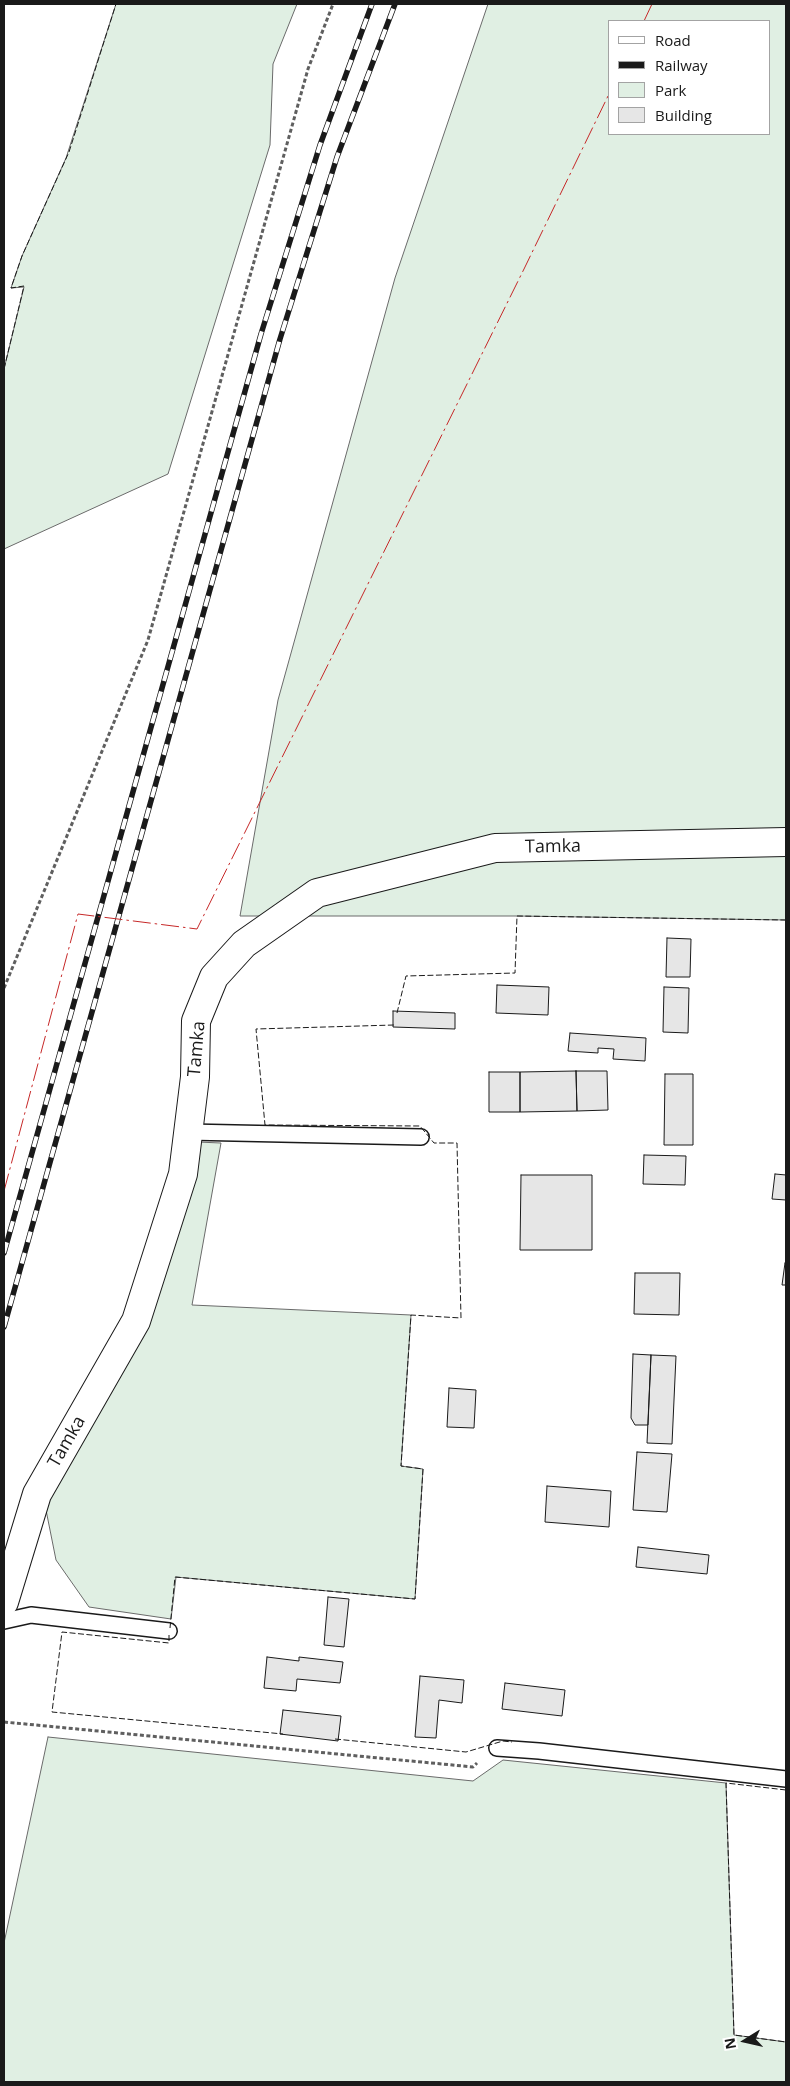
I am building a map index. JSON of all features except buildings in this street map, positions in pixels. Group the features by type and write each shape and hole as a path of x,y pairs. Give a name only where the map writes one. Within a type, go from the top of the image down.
{"street":[{"name":"Tamka","path":"4,1602 37,1494 136,1321 183,1174 195,1077 196,1021 214,977 244,944 317,893 495,848 786,842"}],"lane":[{"path":"188,1132 421,1137"},
{"path":"4,1621 30,1615 170,1631"},
{"path":"497,1748 540,1751 786,1779"}],"path":[{"path":"4,988 148,640 308,69 333,4"},
{"path":"4,1722 473,1767 497,1748"}],"green space":[{"path":"116,4 297,4 273,64 270,145 168,474 4,549 4,369 24,287 11,288 22,256 66,158"},
{"path":"488,4 786,4 786,920 517,916 240,916 278,700 395,278"},
{"path":"197,1142 221,1143 192,1305 411,1315 401,1466 423,1469 415,1599 176,1577 171,1619 89,1607 56,1560 43,1495 144,1324"},
{"path":"48,1737 473,1781 503,1760 726,1783 734,2035 786,2042 786,2082 4,2082 4,1943"}],"railway":[{"path":"4,1253 261,334 320,145 372,4"},
{"path":"4,1327 280,339 337,157 395,4"}],"fence":[{"path":"4,369 24,286 11,288 22,256 69,152 116,4"},
{"path":"397,1013 406,976 515,973 517,916 786,920"},
{"path":"170,1628 175,1577 415,1599 423,1469 401,1466 411,1315 461,1318 457,1143 434,1143 420,1126 265,1125 256,1029 394,1025 394,1023"},
{"path":"169,1635 169,1643 62,1632 52,1712 283,1734"},
{"path":"335,1739 466,1752 503,1741 512,1742"},
{"path":"786,1790 726,1783 734,2035 786,2042"}],"power":[{"path":"644,20 652,4"},
{"path":"4,1191 78,914 197,929 608,96"}]}
